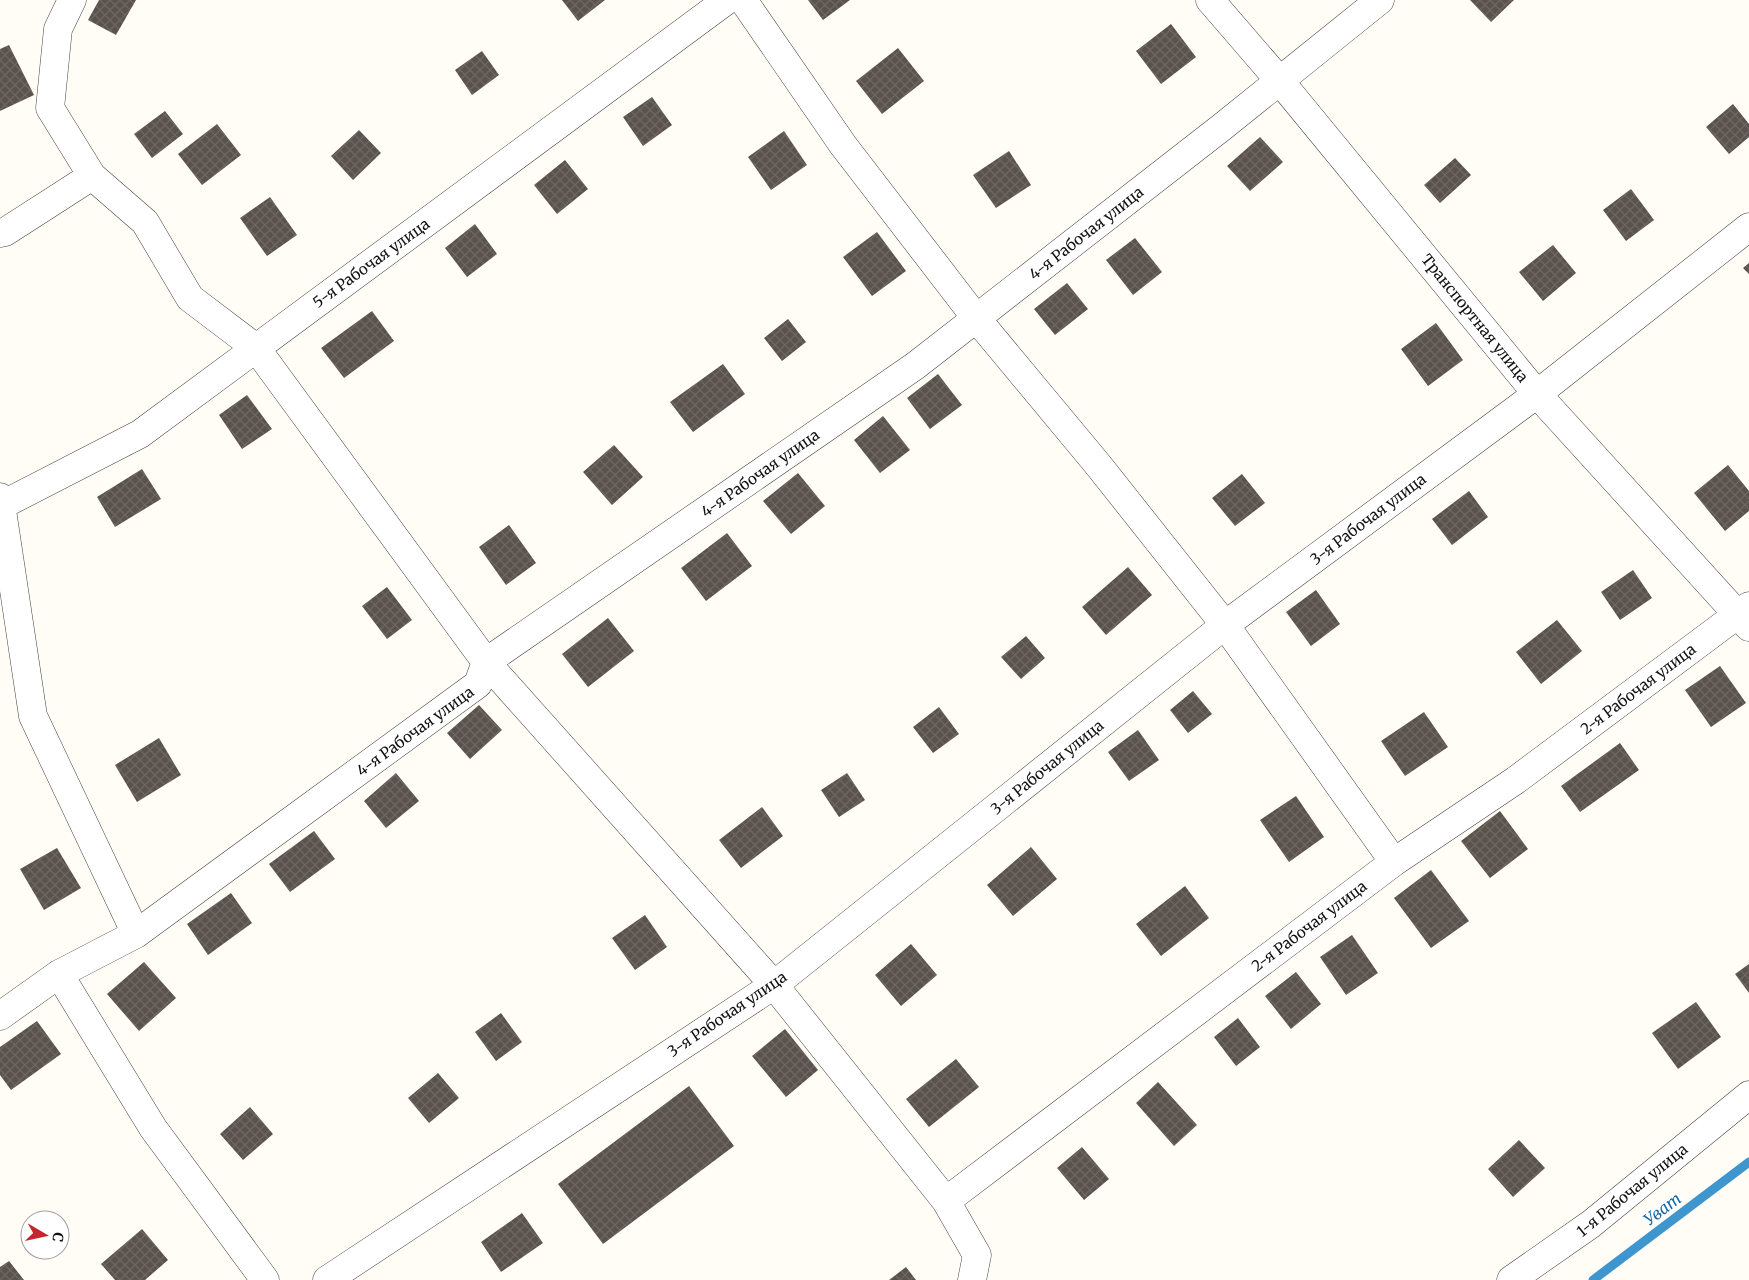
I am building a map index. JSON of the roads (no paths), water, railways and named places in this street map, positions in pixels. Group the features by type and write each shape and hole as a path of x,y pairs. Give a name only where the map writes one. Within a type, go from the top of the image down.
{"street":[{"path":"72,0 58,29 50,108 92,176 145,222 190,298 256,348 486,662 774,985 946,1201 977,1255 972,1280"},
{"name":"5-я Рабочая улица","path":"1,501 140,434 727,0"},
{"path":"743,0 843,145 976,318 1099,466 1224,625 1394,862"},
{"name":"Транспортная улица","path":"1210,0 1279,80 1537,394 1745,616"},
{"name":"4-я Рабочая улица","path":"0,1016 60,974 136,934 478,684 486,662 915,366 1222,127 1380,0"},
{"path":"0,233 5,232 92,176"},
{"name":"3-я Рабочая улица","path":"327,1280 774,985 1224,625 1537,394 1749,227"},
{"path":"1,501 33,716 136,934"},
{"name":"2-я Рабочая улица","path":"946,1201 1394,862 1516,780 1745,616"},
{"path":"60,974 153,1128 265,1280"},
{"name":"1-я Рабочая улица","path":"1511,1280 1591,1224 1749,1095"}],"waterway":[{"name":"Уват","path":"1593,1280 1749,1162"}]}
